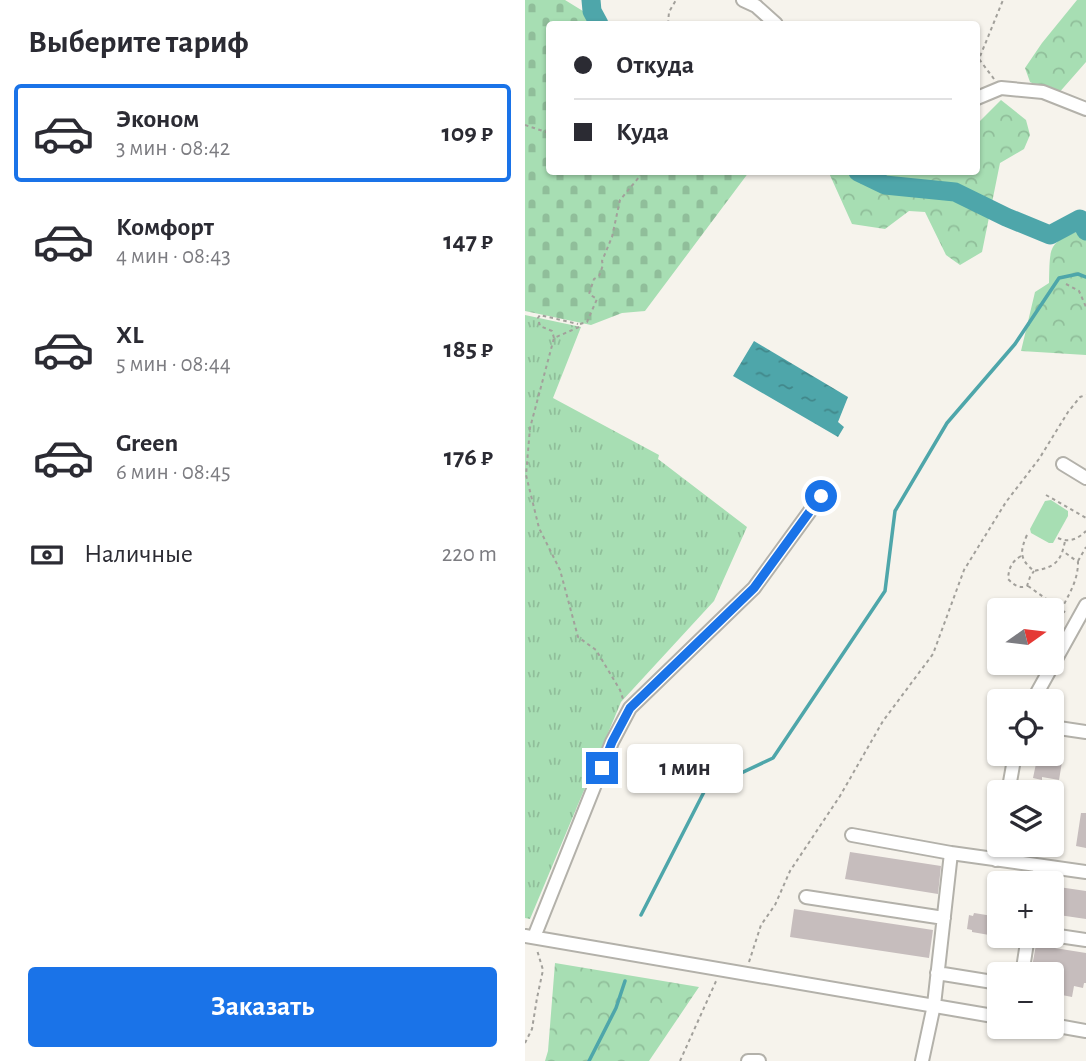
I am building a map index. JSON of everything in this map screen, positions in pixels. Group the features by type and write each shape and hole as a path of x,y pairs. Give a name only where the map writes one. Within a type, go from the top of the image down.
{"street":[{"path":"743,0 756,6 773,21"},
{"path":"980,97 1001,88 1043,92 1086,109"},
{"path":"1063,464 1086,478"},
{"path":"821,496 754,588 630,708 612,742 530,937 987,1015"},
{"path":"1039,689 1086,605"},
{"path":"1064,729 1086,732"},
{"path":"852,835 951,853 1086,872"},
{"path":"922,1061 934,1005 951,853"},
{"path":"1039,871 1040,866"},
{"path":"806,897 944,918"},
{"path":"1064,937 1086,940"},
{"path":"937,973 987,981"},
{"path":"1064,1028 1086,1031"},
{"path":"748,1061 758,1061"}],"path":[{"path":"668,21 669,12 676,0"},
{"path":"980,57 1003,0"},
{"path":"980,60 1001,88"},
{"path":"525,125 546,131"},
{"path":"630,708 596,650 578,636 560,570 539,528 526,475 530,428 554,338 552,331 540,326 538,318 540,315 580,324 587,322 597,299 589,295 594,279 599,276 603,265 620,200 640,175"},
{"path":"1066,284 1079,291 1086,307"},
{"path":"554,338 579,327 580,324"},
{"path":"745,973 761,925 775,905 790,871 840,796 883,721 933,654 964,570 1006,502 1039,459 1068,412 1080,397 1086,396"},
{"path":"1046,495 1086,518"},
{"path":"1058,538 1065,541 1076,539 1086,531"},
{"path":"1027,535 1021,556 1034,571"},
{"path":"1027,586 1034,571 1054,566 1063,552 1065,541"},
{"path":"1064,605 1072,591 1078,562 1086,547"},
{"path":"1063,552 1078,562"},
{"path":"1021,556 1009,567 1008,579 1014,586 1027,586 1044,598"},
{"path":"1064,612 1078,619"},
{"path":"525,1043 532,1029 543,971 530,937"},
{"path":"680,1061 722,970"}],"green space":[{"path":"525,0 565,0 599,21 546,21 546,175 747,175 645,311 622,313 591,325 525,311"},
{"path":"1077,0 1086,0 1086,62 1057,95 1030,82 1025,68"},
{"path":"1001,100 1026,120 1030,135 1024,149 1000,163 982,252 960,265 946,255 925,212 909,211 885,229 852,224 830,175 980,175 980,121"},
{"path":"1086,228 1086,355 1021,351 1035,292 1049,283 1051,252 1054,246 1064,237"},
{"path":"525,315 581,327 553,398 659,455 658,459 747,527 714,601 621,702 530,919 525,918"},
{"path":"1051,500 1068,511 1068,516 1053,543 1049,543 1031,533 1030,529 1045,501"},
{"path":"555,963 699,987 649,1061 545,1061"}],"water":[{"path":"754,341 848,397 838,422 844,427 838,437 733,376"}],"building":[{"path":"1036,766 1061,766 1059,780 1033,778"},
{"path":"1081,813 1086,813 1086,848 1076,846"},
{"path":"850,852 941,866 938,894 845,879"},
{"path":"1064,888 1086,891 1086,919 1064,916"},
{"path":"794,909 933,930 929,958 790,937"},
{"path":"974,913 987,915 987,935 967,929 969,915 973,916"},
{"path":"1035,948 1086,953 1086,983 1083,988 1074,986 1072,997 1064,995 1064,962 1033,962"}],"waterway":[{"path":"591,0 592,11 597,21"},
{"path":"864,175 885,185 955,192 1050,235 1080,219 1086,231"},
{"path":"641,915 705,790 773,758 885,591 895,511 947,423 1015,344 1059,278 1078,274 1086,277"},
{"path":"589,1061 616,1008 625,981"}],"route":[{"path":"602,768 630,708 754,588 821,496"}]}
